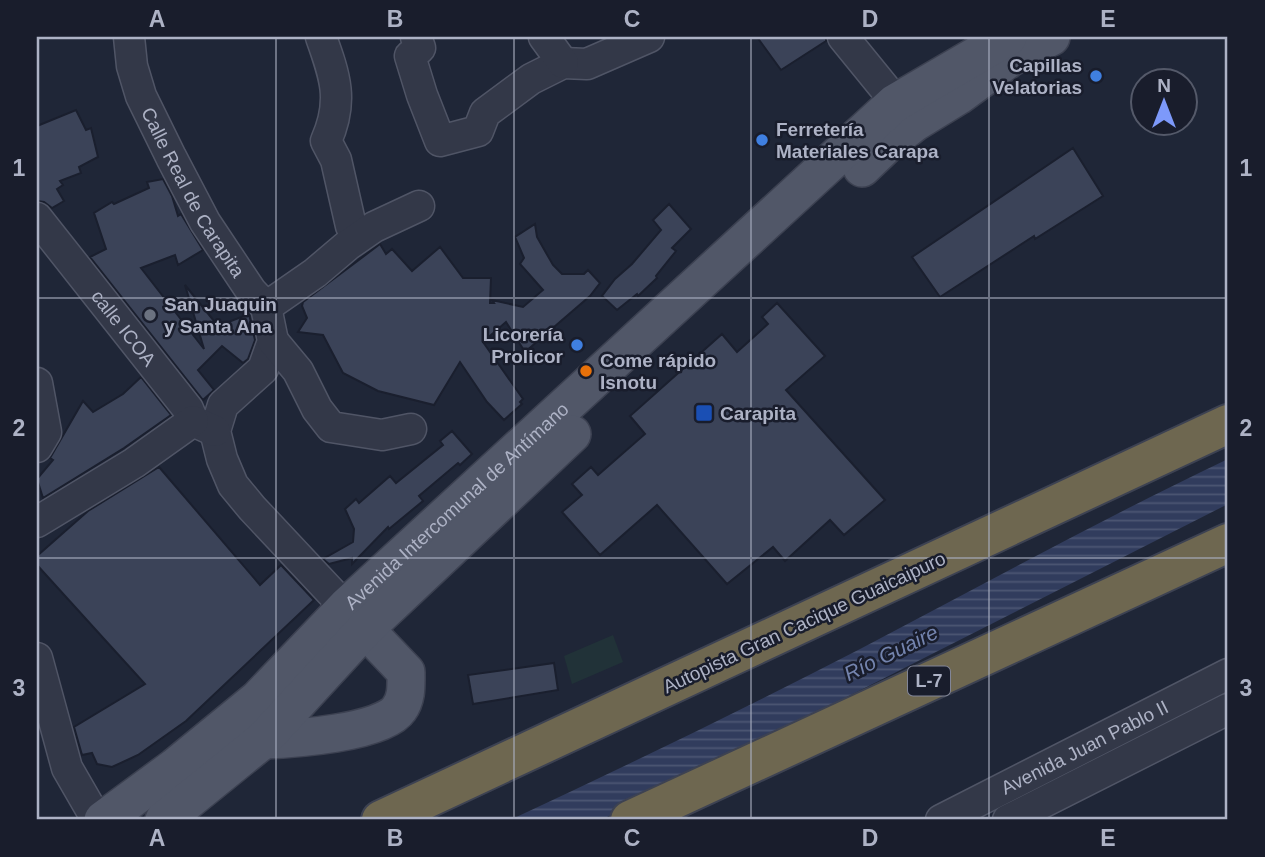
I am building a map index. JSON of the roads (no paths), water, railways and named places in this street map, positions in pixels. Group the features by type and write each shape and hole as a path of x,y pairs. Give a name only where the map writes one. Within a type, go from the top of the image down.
{"highway":[{"name":"Autopista Gran Cacique Guaicaipuro","path":"380,820 1228,424"},
{"name":"L-7","path":"630,820 1228,543"}],"main road":[{"name":"Avenida Intercomunal de Antímano","path":"103,820 236,718 279,679 356,618 779,239 851,178 886,145 904,113 1008,37"},
{"name":"Avenida Intercomunal de Antímano","path":"904,113 958,96 1010,58 1051,37"},
{"name":"Avenida Intercomunal de Antímano","path":"164,820 263,740 356,618"},
{"path":"263,740 305,738 377,725 390,720 399,710 405,697 406,672 356,618"}],"street":[{"name":"Calle Real de Carapita","path":"129,37 132,66 141,96 205,222 251,291 266,307 273,341"},
{"path":"321,37 337,82 334,123 326,141 336,160 351,226 358,237"},
{"path":"415,37 420,48 410,56 440,141 478,131 485,113 531,79 563,62 587,64 649,37"},
{"path":"544,37 563,62"},
{"path":"843,37 904,113"},
{"path":"266,307 315,273 358,237 419,206"},
{"name":"calle ICOA","path":"37,218 204,426"},
{"path":"37,522 134,463 204,426 263,369 273,341"},
{"path":"273,341 298,371 317,409 331,427 382,435 411,429"},
{"path":"37,383 46,432 37,447"},
{"path":"204,426 233,485 356,618"},
{"path":"37,658 67,768 97,820"},
{"name":"Avenida Juan Pablo II","path":"941,820 1228,674"},
{"name":"Avenida Juan Pablo II","path":"1008,820 1228,709"}],"water":[{"name":"Río Guaire","path":"1228,459 1228,504 630,807 600,820 510,820 775,692"}],"place":[{"name":"Capillas Velatorias","path":"1096,76"},
{"name":"Ferretería Materiales Carapa","path":"762,140"},
{"name":"San Juaquin y Santa Ana","path":"150,315"},
{"name":"Licorería Prolicor","path":"577,345"},
{"name":"Come rápido Isnotu","path":"586,371"},
{"name":"Carapita","path":"704,413"}]}
